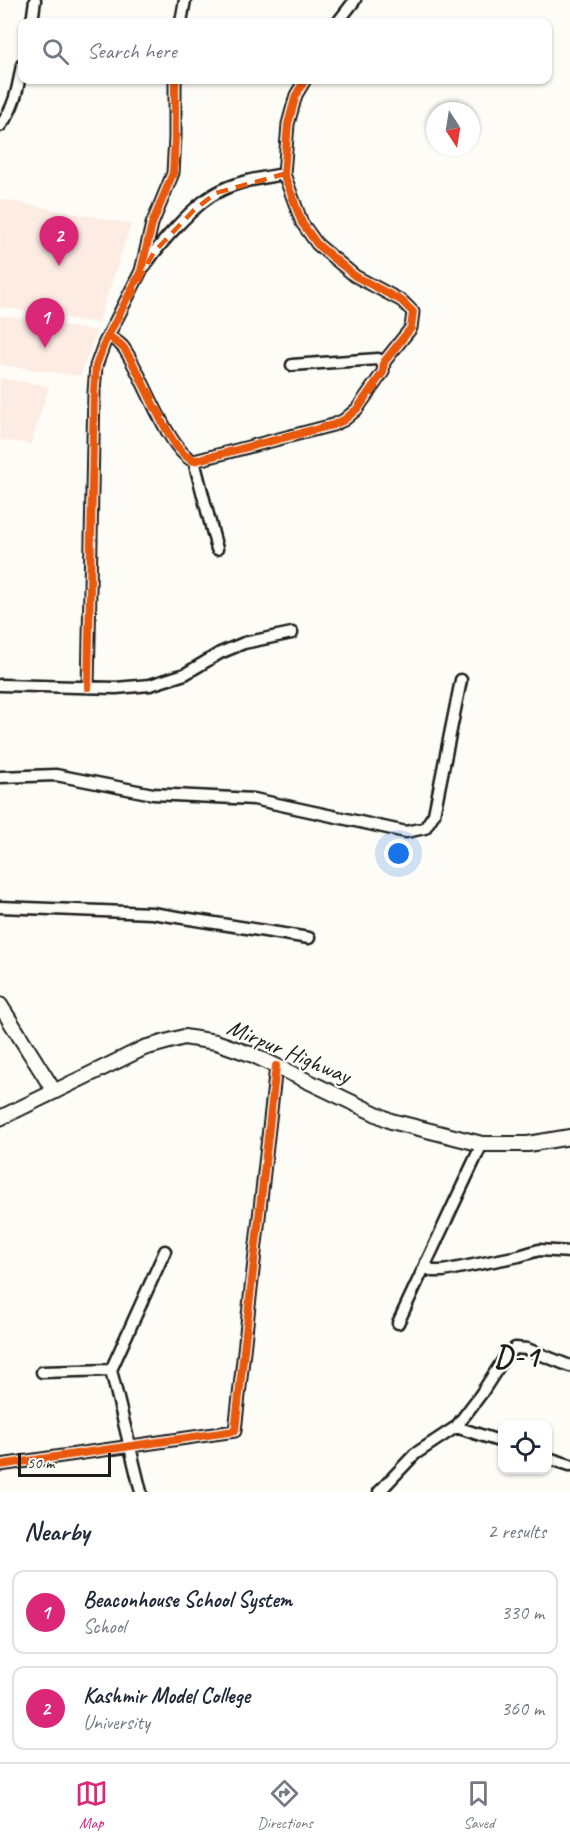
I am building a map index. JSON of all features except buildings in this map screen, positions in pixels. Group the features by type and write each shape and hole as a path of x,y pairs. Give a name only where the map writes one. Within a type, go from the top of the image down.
{"main road":[{"path":"0,1005 54,1091"},
{"name":"Mirpur Highway","path":"0,1118 144,1048 184,1037 216,1042 253,1055 391,1121 482,1144 528,1144 570,1137"}],"street":[{"path":"33,18 35,0"},
{"path":"182,18 184,0"},
{"path":"341,18 355,0"},
{"path":"0,126 9,115 18,84"},
{"path":"141,271 152,224 173,173 175,84"},
{"path":"108,336 123,347 176,445 187,459 194,461 344,420 357,409 383,372 384,362 411,328 413,312 402,301 354,276 318,244 302,223 284,174 288,124 296,94 302,84"},
{"path":"88,687 96,366 108,336 141,271 154,252 194,210 216,193 248,181 284,174"},
{"path":"292,365 378,359 384,362"},
{"path":"194,461 217,549"},
{"path":"0,685 133,687 165,682 185,674 220,653 244,644 292,633"},
{"path":"0,777 56,775 153,794 254,799 406,832 425,828 434,813 460,680"},
{"path":"0,907 152,913 309,938"},
{"path":"0,1465 235,1431 276,1066"},
{"path":"398,1323 482,1144"},
{"path":"426,1262 432,1271 443,1271 539,1250 570,1252"},
{"path":"141,1492 111,1370 165,1251"},
{"path":"379,1492 416,1454 456,1427 505,1357 515,1348 527,1349 570,1366"},
{"path":"42,1372 111,1370"},
{"path":"456,1427 498,1441"},
{"path":"552,1459 570,1465"}],"highlighted area":[{"path":"284,174 302,223 317,244 355,276 402,301 413,312 411,328 384,362 383,372 357,409 344,420 194,461 176,445 123,347 108,336 154,252 194,210 216,193"}],"shaded area":[{"path":"0,199 131,224 98,323 0,307"},
{"path":"0,315 97,331 80,376 0,365"},
{"path":"0,378 49,386 31,444 0,440"}],"cycle path":[{"path":"88,687 96,366 104,344 141,271 152,224 173,173 175,84"},
{"path":"108,336 123,347 165,428 184,455 194,461 333,425 344,420 357,409 383,372 384,362 411,328 413,312 402,301 355,276 317,244 302,223 284,174 288,124 296,95 303,84"},
{"path":"0,1465 235,1431 276,1066"}],"place":[{"name":"Kashmir Model College","path":"59,266"},
{"name":"Beaconhouse School System","path":"45,348"}],"district":[{"name":"D-1","path":"517,1356"}]}
